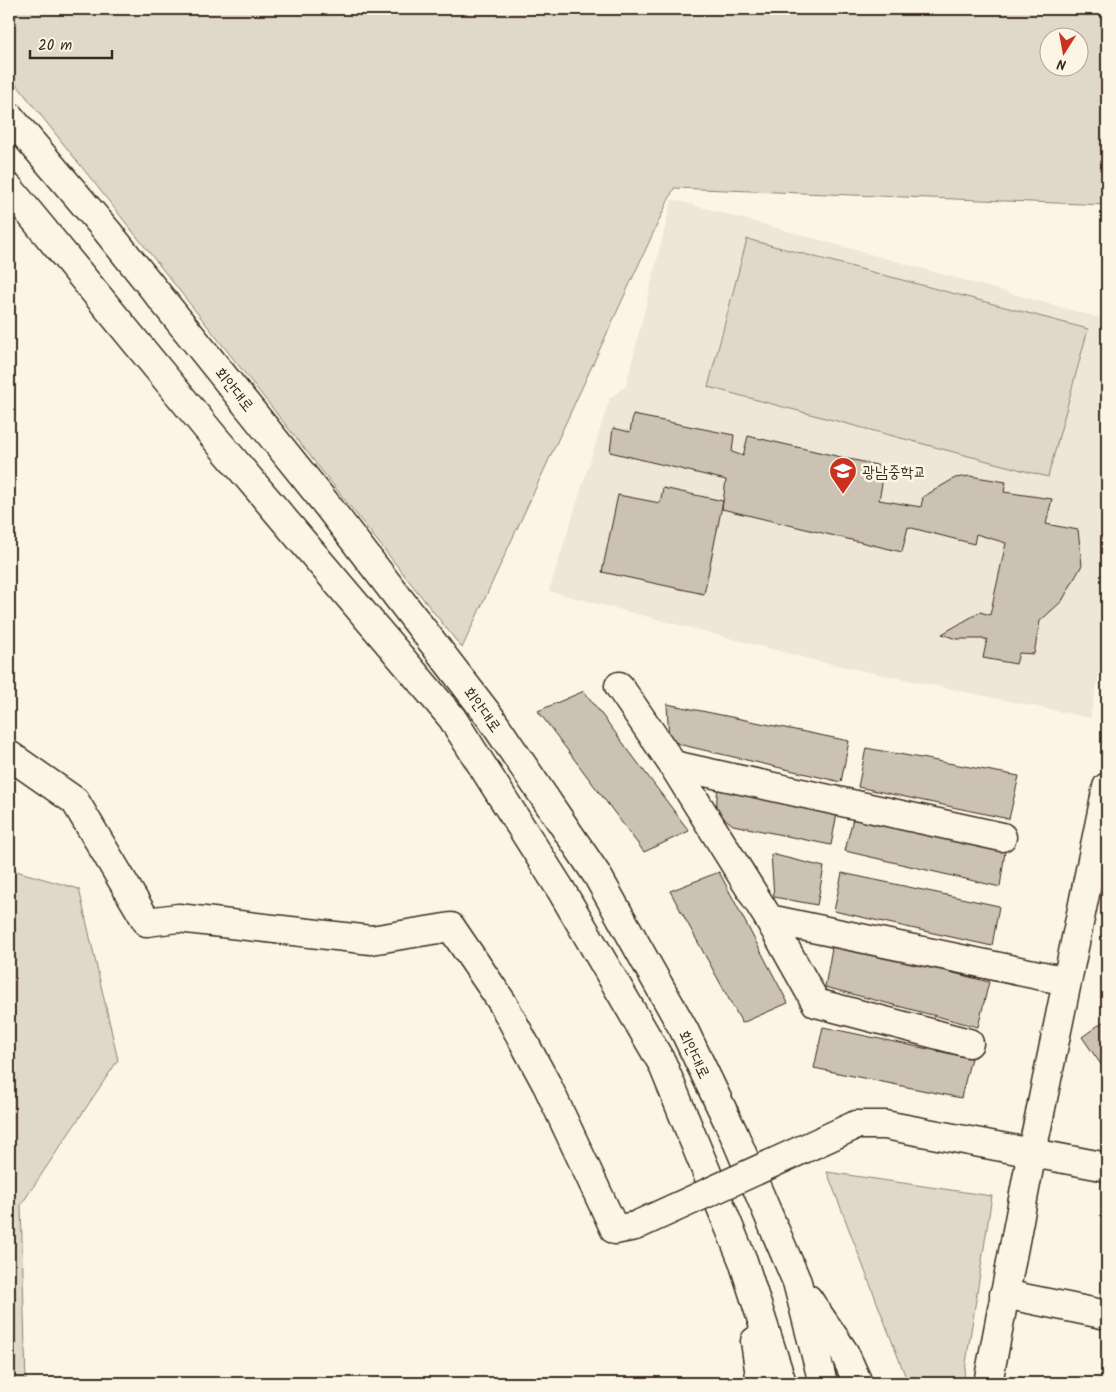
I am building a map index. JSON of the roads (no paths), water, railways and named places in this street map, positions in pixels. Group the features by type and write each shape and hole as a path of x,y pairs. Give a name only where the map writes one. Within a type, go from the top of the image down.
{"main road":[{"name":"회안대로","path":"9,116 107,231 327,504 490,717 597,875 684,1030 733,1132 797,1282 823,1383"},
{"name":"회안대로","path":"9,188 214,437 452,718 561,890 662,1063 743,1260 782,1383"},
{"path":"619,686 673,765 769,919 816,1003 969,1043"},
{"path":"9,755 75,801 147,922 178,918 371,940 451,927 506,1010 547,1085 615,1230 635,1226 856,1124 885,1125 1107,1167"},
{"path":"673,765 1002,837"},
{"path":"988,1383 1032,1152 1107,787"},
{"path":"769,919 1067,981"},
{"path":"743,1260 761,1383"},
{"path":"797,1282 844,1352 858,1383"},
{"path":"1004,1294 1107,1315"}],"place":[{"name":"광남중학교","path":"843,495"}]}
